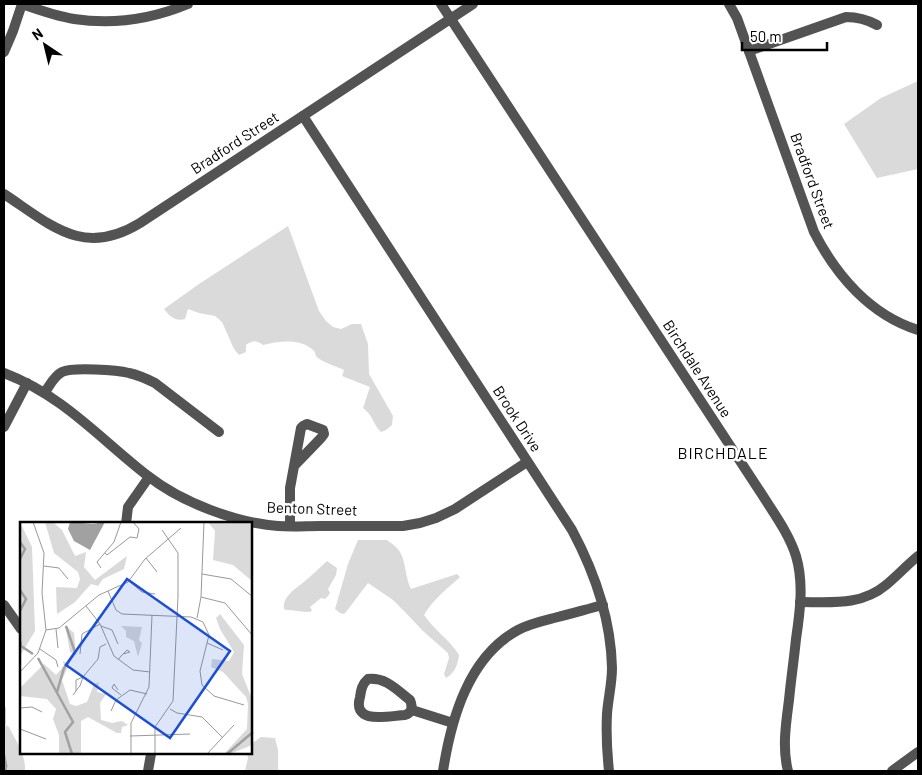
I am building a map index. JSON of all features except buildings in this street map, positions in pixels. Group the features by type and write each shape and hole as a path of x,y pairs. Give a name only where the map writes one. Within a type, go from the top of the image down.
{"street":[{"path":"4,52 22,4 50,14 98,21 141,18 165,13 188,4"},
{"name":"Birchdale Avenue","path":"442,4 790,540 799,570 800,602 784,748 788,771"},
{"name":"Bradford Street","path":"4,194 65,233 92,238 118,234 140,223 473,4"},
{"name":"Bradford Street","path":"729,4 737,18 814,232 822,248 834,267 865,300 895,321 918,330"},
{"path":"749,51 846,17 866,19 876,25"},
{"name":"Brook Drive","path":"303,116 572,530 584,554 595,579 603,605 608,632 612,670 607,714 609,771"},
{"path":"45,392 61,372 69,370 120,371 129,373 146,378 154,383 219,432"},
{"name":"Benton Street","path":"4,373 45,392 79,417 149,477 170,490 194,503 219,513 277,526 404,526 420,523 455,509 527,462"},
{"path":"4,427 27,383"},
{"path":"290,526 290,497 294,466"},
{"path":"126,522 128,507 149,477"},
{"path":"800,602 848,602 874,594 918,556"},
{"path":"4,604 20,628"},
{"path":"442,771 453,723 467,686 483,659 505,638 519,629 534,623 603,605"},
{"path":"368,679 385,681 410,700 412,710 405,715 369,717 358,708 363,685 368,679"},
{"path":"412,710 453,723"},
{"path":"892,771 918,752"},
{"path":"148,771 151,755"}],"shaded area":[{"path":"918,81 918,169 877,178 844,124 881,98"},
{"path":"288,226 319,311 326,321 333,327 341,329 352,324 361,324 368,344 369,374 393,416 392,425 386,430 381,432 363,408 370,387 342,376 344,370 320,360 309,347 296,342 276,342 263,345 254,341 246,345 246,352 239,355 234,349 222,322 215,316 188,309 185,319 179,320 170,316 164,309"},
{"path":"358,540 387,540 396,547 402,556 411,589 457,574 460,577 436,599 424,615 459,655 456,668 452,674 446,678 444,674 449,658 448,653 423,631 393,600 368,583 344,614 335,609 348,564"},
{"path":"327,561 337,568 336,575 328,589 330,593 328,596 325,599 321,598 310,607 312,610 310,612 284,609 285,600 288,596"},
{"path":"6,725 9,727 20,748 20,755 23,755 24,759 25,771 4,771 4,729"},
{"path":"261,737 275,738 278,750 278,771 245,771 247,755 252,755 252,743"}],"waterway":[{"path":"4,708 4,724"},
{"path":"4,756 5,771"}],"district":[{"name":"BIRCHDALE","path":"723,453"}]}
